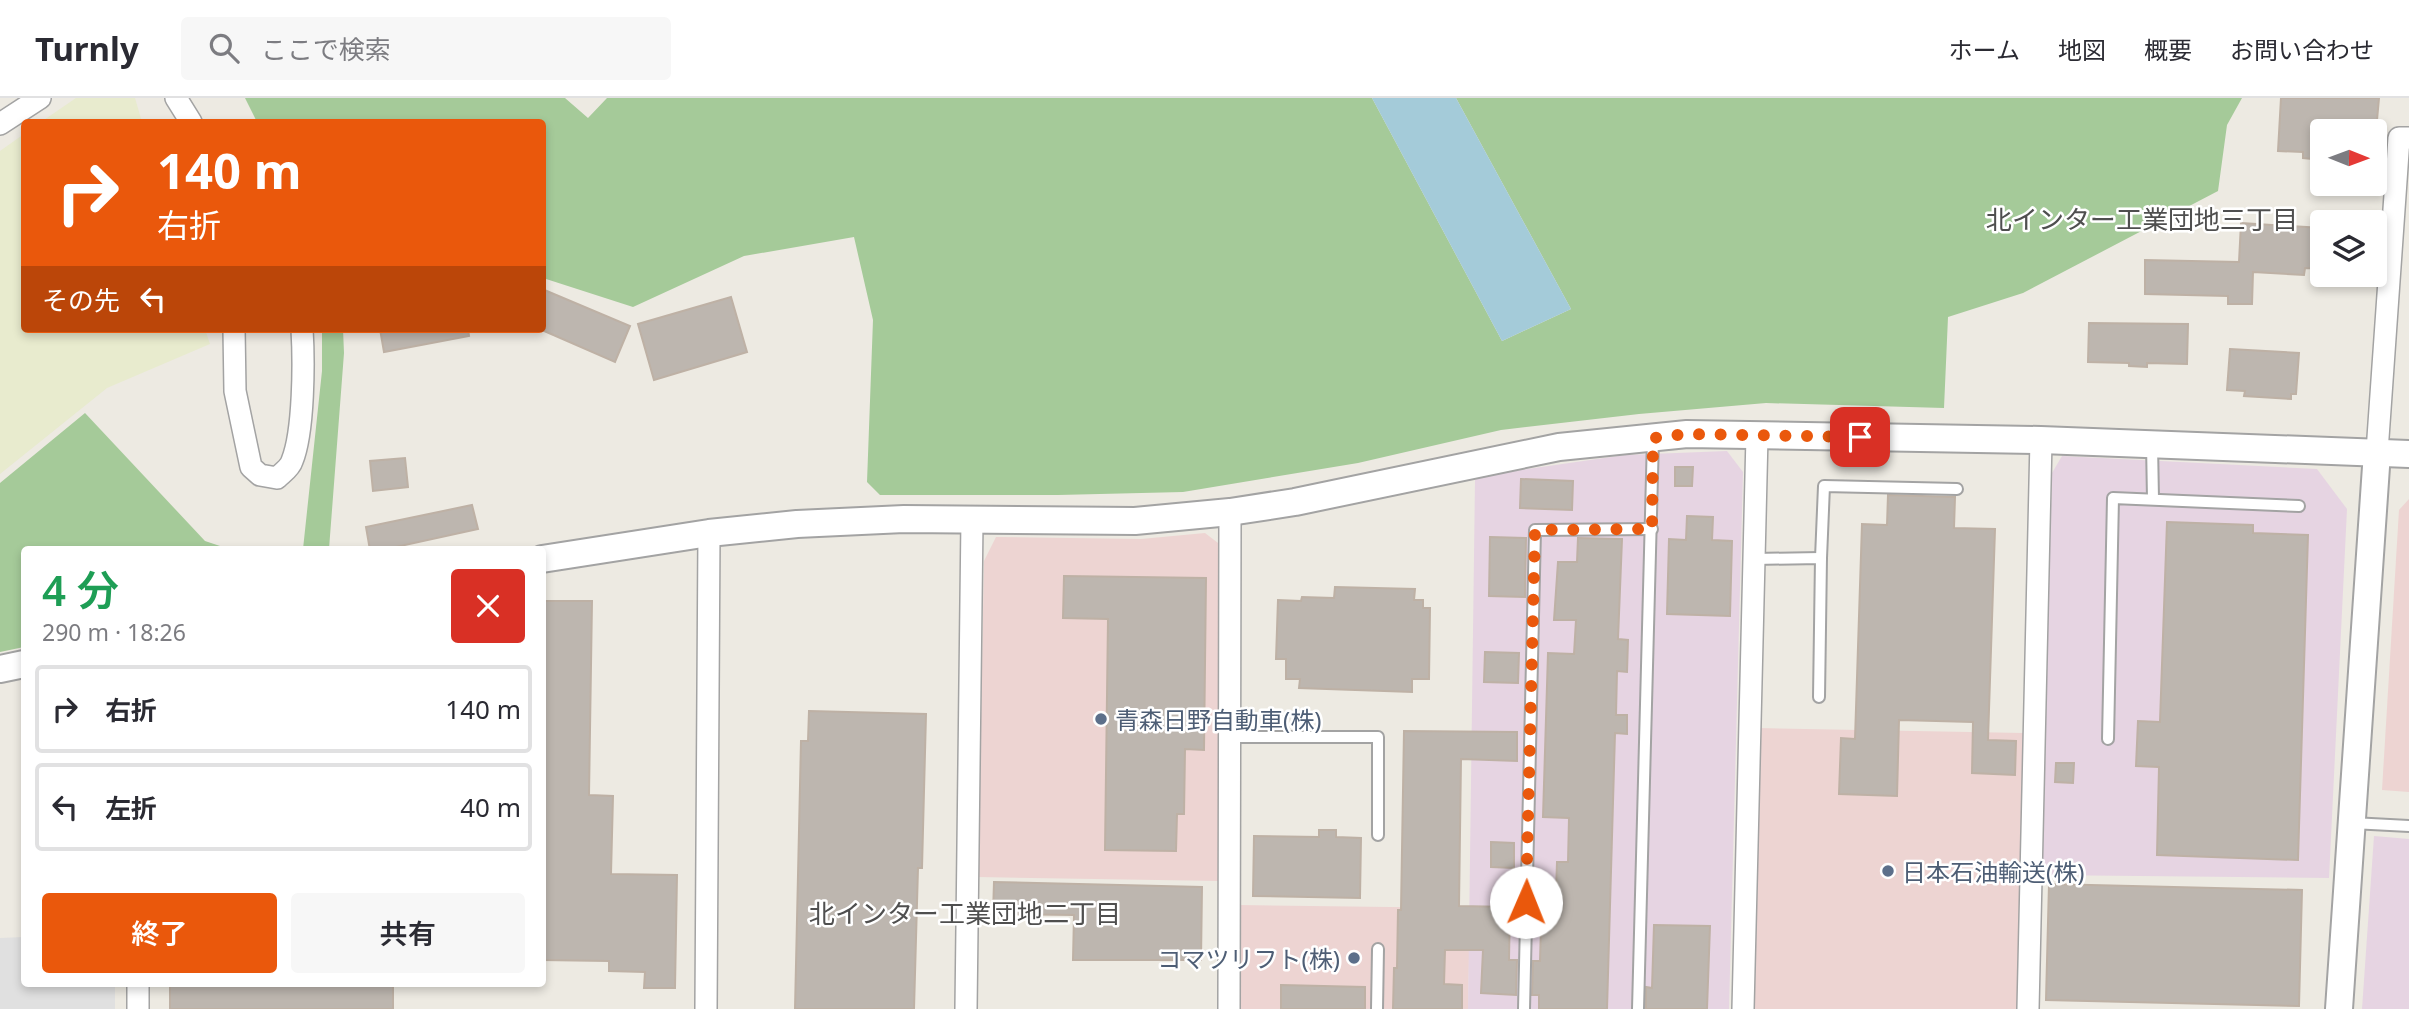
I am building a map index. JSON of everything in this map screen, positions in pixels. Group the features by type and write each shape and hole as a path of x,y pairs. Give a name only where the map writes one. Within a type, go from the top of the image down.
{"street":[{"path":"0,124 40,98"},
{"path":"176,98 189,119"},
{"path":"2339,1009 2399,138 2409,138"},
{"path":"234,333 235,391 251,467 260,475 277,478 292,464 304,358 302,333"},
{"path":"546,558 709,533 797,524 904,519 1135,521 1230,512 1295,502 1559,447 1686,434 2041,440 2409,454"},
{"path":"1743,1009 1757,436"},
{"path":"2028,1009 2041,440"},
{"path":"1229,1009 1230,512"},
{"path":"966,1009 972,520"},
{"path":"706,1009 709,533"},
{"path":"0,669 21,665"},
{"path":"138,987 138,1009"}],"lane":[{"path":"1638,1009 1653,438"},
{"path":"2152,444 2153,499"},
{"path":"1819,697 1824,486 1957,489"},
{"path":"2108,738 2113,498 2299,506"},
{"path":"1524,1009 1535,530 1652,529"},
{"path":"1754,559 1821,558"},
{"path":"1230,737 1378,737 1378,835"},
{"path":"2353,823 2409,826"},
{"path":"1377,1009 1378,949"}],"shaded area":[{"path":"1727,451 1743,472 1729,1009 1468,1009 1475,480 1485,475 1625,455"},
{"path":"2062,456 2317,469 2347,509 2329,878 2040,875 2052,473"},
{"path":"2409,499 2409,792 2382,790 2399,510"},
{"name":"青森日野自動車(株)","path":"1205,533 1222,546 1220,881 978,877 984,561 996,537 1141,539"},
{"name":"日本石油輸送(株)","path":"1758,728 2024,733 2018,1009 1751,1009"},
{"path":"2374,836 2409,839 2409,1009 2362,1009"},
{"name":"コマツリフト(株)","path":"1239,905 1470,908 1468,1009 1239,1009"},
{"path":"21,937 21,987 115,987 115,1009 0,1009 0,938"}],"green space":[{"path":"76,98 135,98 141,119 45,119"},
{"path":"245,98 565,98 588,118 607,98 1372,98 1502,341 1571,309 1456,98 2242,98 2227,125 2218,191 2023,293 1948,317 1944,408 1766,403 1639,414 1501,430 1358,463 1183,492 1058,495 880,495 867,482 873,320 854,237 744,256 633,307 546,279 546,119 256,119"},
{"path":"21,136 21,333 206,333 210,344 107,388 0,474 0,151"},
{"path":"322,333 343,333 344,353 329,546 303,546 322,371"},
{"path":"85,413 205,541 220,546 21,546 21,648 0,652 0,483"}],"water":[{"path":"1372,98 1456,98 1571,309 1502,341"}],"building":[{"path":"2281,98 2379,98 2377,119 2310,119 2310,159 2303,158 2303,152 2278,151"},
{"path":"2241,223 2310,227 2310,268 2305,268 2304,275 2253,272 2252,304 2228,304 2228,296 2145,294 2145,260 2239,262"},
{"path":"546,291 630,326 615,362 546,332"},
{"path":"731,297 747,352 654,380 638,324"},
{"path":"2089,323 2188,324 2187,364 2147,363 2147,367 2129,366 2129,363 2088,362"},
{"path":"381,333 469,333 469,336 384,352"},
{"path":"2230,349 2299,353 2296,394 2291,394 2291,399 2244,396 2245,391 2227,390"},
{"path":"405,458 408,487 373,491 370,461"},
{"path":"1675,467 1693,467 1692,486 1675,486"},
{"path":"1521,479 1573,481 1572,510 1520,508"},
{"path":"1888,495 1955,497 1954,528 1995,529 1988,740 2016,741 2015,775 1972,773 1973,722 1899,720 1897,796 1839,794 1841,738 1855,739 1862,524 1887,525"},
{"path":"472,505 478,529 400,546 369,546 366,527"},
{"path":"1687,516 1713,517 1712,540 1732,541 1730,616 1667,614 1669,539 1686,540"},
{"path":"2167,522 2253,525 2253,533 2308,535 2298,860 2157,855 2159,767 2136,766 2138,721 2160,722"},
{"path":"1490,537 1526,538 1525,597 1489,596"},
{"path":"1578,538 1622,539 1618,639 1628,640 1627,672 1617,671 1616,715 1627,715 1627,734 1615,733 1607,1009 1539,1009 1539,995 1532,995 1533,961 1540,961 1542,892 1556,892 1557,862 1568,862 1569,818 1543,817 1548,653 1574,654 1576,620 1554,620 1558,562 1577,562"},
{"path":"1064,576 1206,578 1204,750 1185,749 1184,814 1177,814 1176,851 1105,850 1108,619 1063,618"},
{"path":"1335,587 1415,589 1414,600 1423,600 1423,608 1430,608 1429,679 1412,679 1412,692 1299,688 1300,679 1286,679 1286,659 1276,659 1278,600 1301,601 1302,597 1334,598"},
{"path":"546,601 592,601 589,795 613,796 611,874 677,875 675,988 644,988 645,972 609,971 609,961 546,960"},
{"path":"1485,652 1519,653 1518,683 1484,682"},
{"path":"809,711 926,714 922,868 918,868 914,1009 795,1009 801,741 808,741"},
{"path":"1404,731 1517,732 1517,761 1461,759 1459,906 1510,907 1509,960 1517,960 1516,995 1481,993 1483,950 1445,950 1444,984 1462,985 1462,1009 1393,1009 1398,910 1401,910"},
{"path":"2056,763 2074,763 2073,783 2055,782"},
{"path":"1319,830 1336,830 1336,837 1361,838 1360,898 1253,896 1254,836 1319,837"},
{"path":"1491,842 1514,843 1514,868 1491,867"},
{"path":"994,882 1202,887 1201,960 1073,960 1074,915 993,914"},
{"path":"2049,884 2302,890 2299,1006 2046,1000"},
{"path":"1654,925 1710,926 1707,1009 1646,1009 1646,987 1652,988"},
{"path":"1281,985 1365,987 1365,1009 1281,1009"},
{"path":"170,987 393,987 393,1009 170,1009"}],"place":[{"name":"青森日野自動車(株)","path":"1101,719"},
{"name":"日本石油輸送(株)","path":"1888,871"},
{"name":"コマツリフト(株)","path":"1354,958"}],"district":[{"name":"北インター工業団地三丁目","path":"2142,219"},
{"name":"北インター工業団地二丁目","path":"965,913"}],"route":[{"path":"1526,902 1535,530 1652,529 1653,438 1686,434 1860,437"}]}
